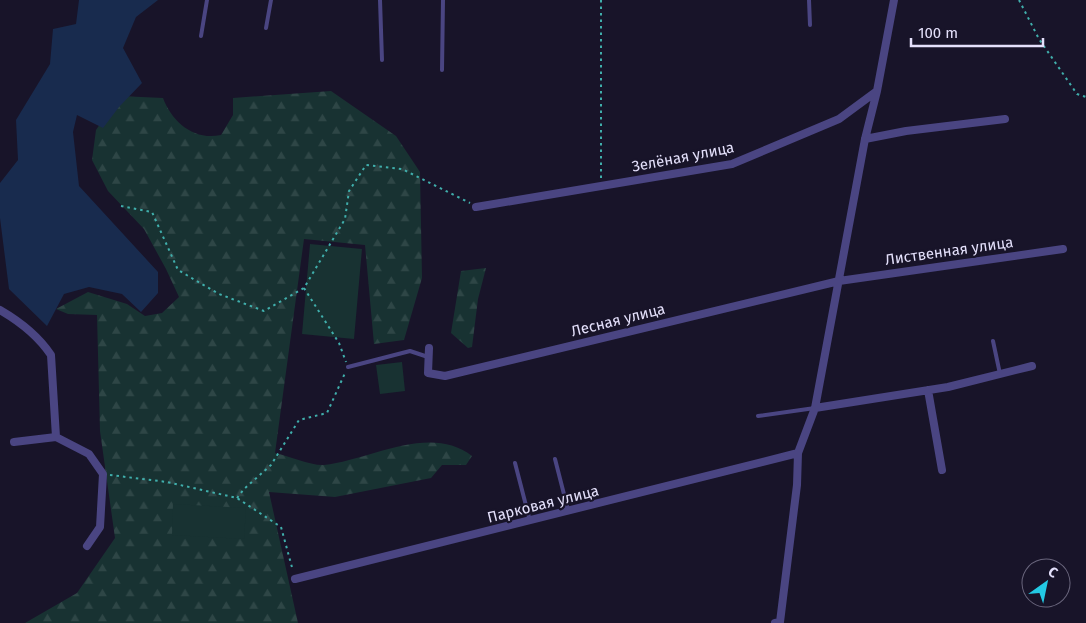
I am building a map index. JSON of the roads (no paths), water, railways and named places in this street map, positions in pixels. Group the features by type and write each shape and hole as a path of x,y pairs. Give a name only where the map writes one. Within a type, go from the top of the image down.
{"street":[{"path":"778,623 797,485 798,453 815,408 865,139 877,91 894,0"},
{"name":"Зелёная улица","path":"476,206 732,164 839,118 877,91"},
{"path":"865,139 1005,120"},
{"name":"Лиственная улица","path":"839,281 1063,249"},
{"name":"Лесная улица","path":"428,357 428,372 445,376 839,281"},
{"path":"0,310 13,318 45,346 51,356 56,438"},
{"path":"428,357 429,348"},
{"path":"815,408 928,390 1000,375 1032,366"},
{"path":"928,390 942,470"},
{"path":"14,442 56,438 89,454 103,474 100,527 87,546"},
{"name":"Парковая улица","path":"295,578 568,512 798,453"}],"lane":[{"path":"201,36 207,0"},
{"path":"266,28 271,0"},
{"path":"380,0 382,60"},
{"path":"442,70 443,0"},
{"path":"809,0 810,25"},
{"path":"994,341 1000,375"},
{"path":"348,367 410,351 428,357"},
{"path":"758,416 815,408"},
{"path":"554,460 568,512"},
{"path":"515,463 530,521"}],"water":[{"path":"79,0 158,0 136,17 123,48 142,83 119,107 103,128 77,115 73,132 79,186 158,272 158,293 141,312 122,294 89,287 64,294 47,326 9,289 0,218 0,183 18,160 16,120 50,64 53,29 76,24"}]}
